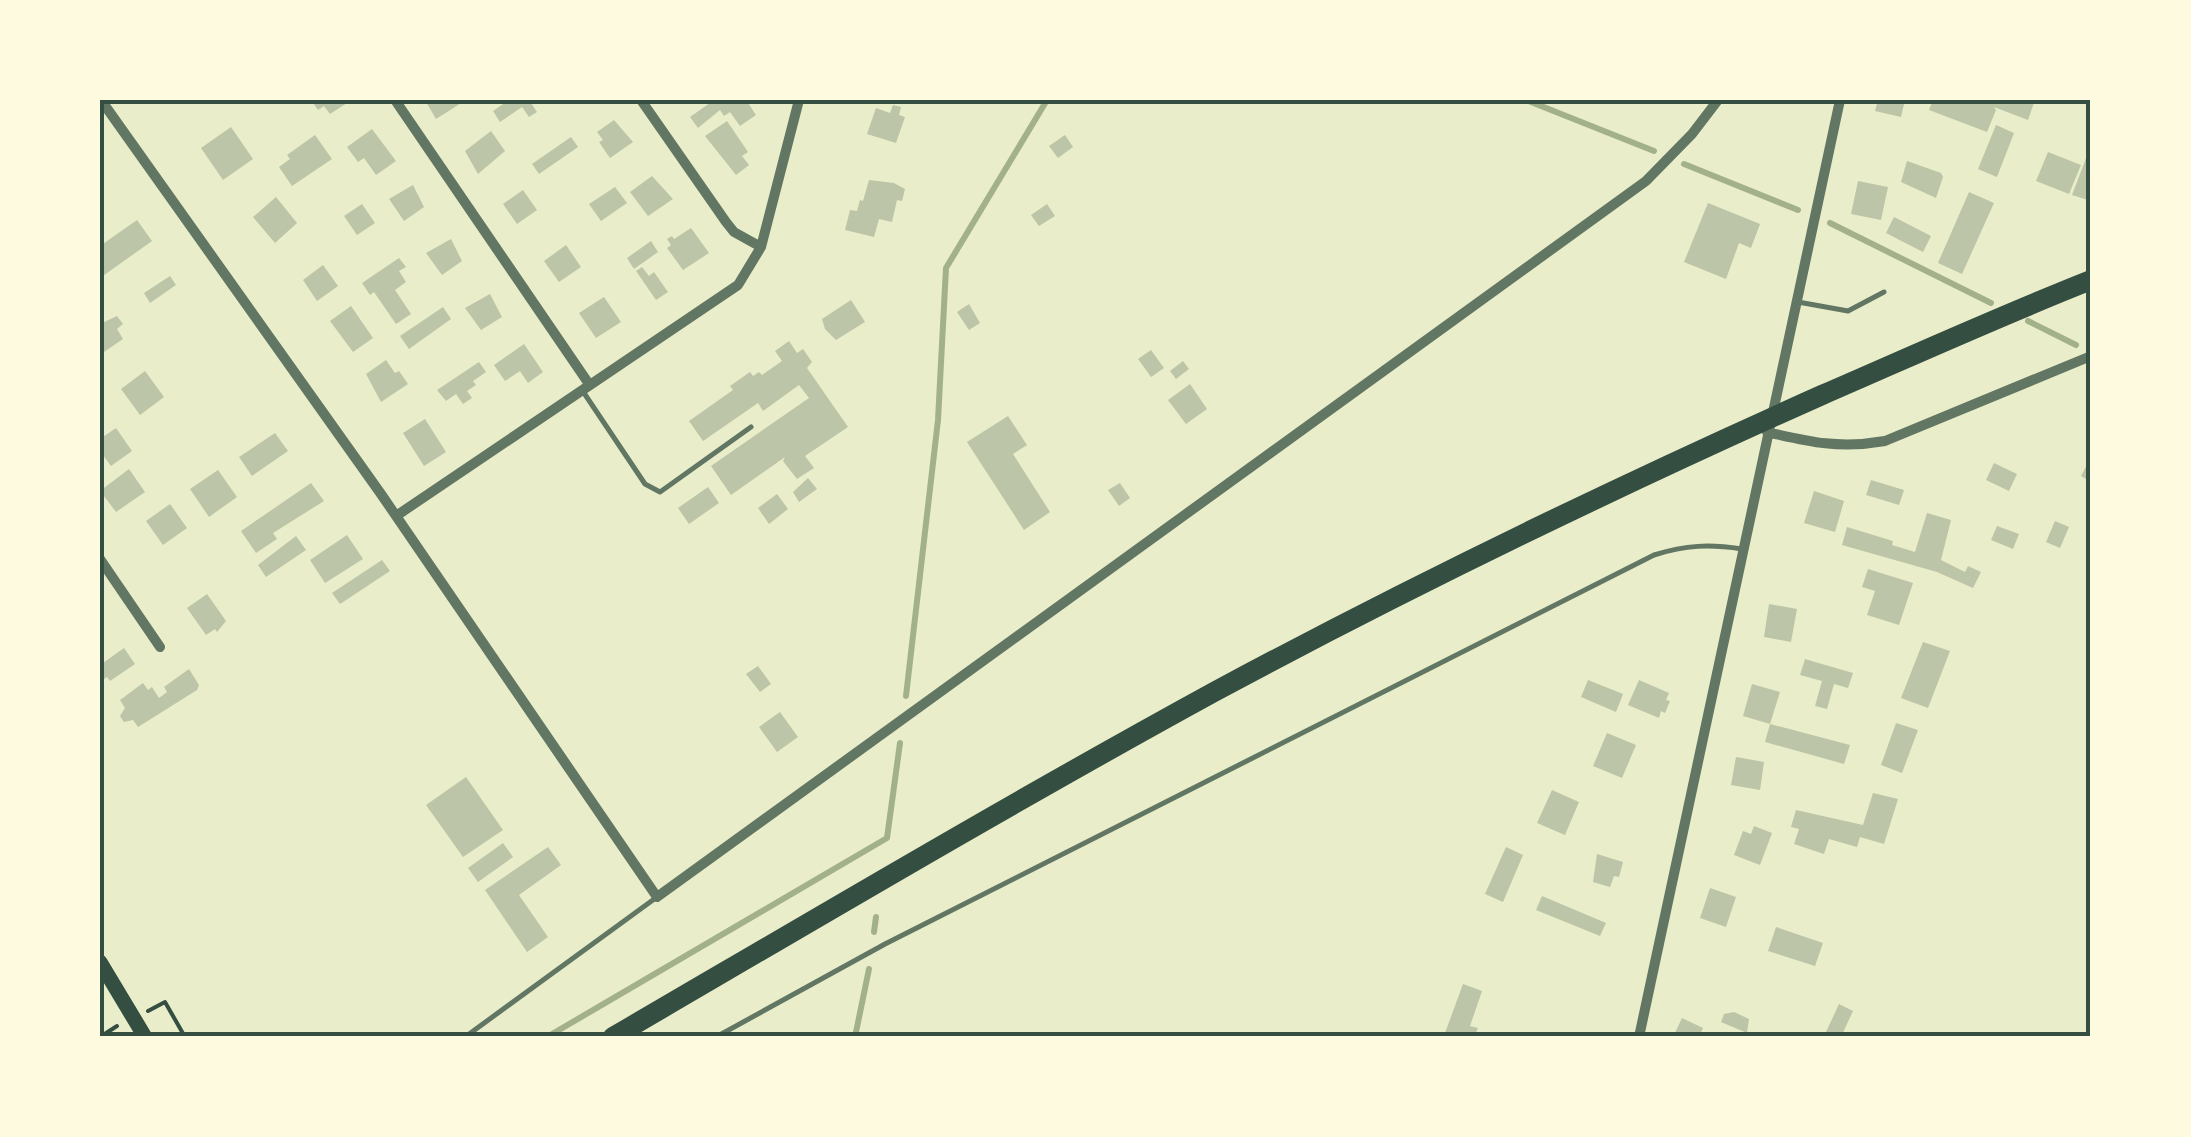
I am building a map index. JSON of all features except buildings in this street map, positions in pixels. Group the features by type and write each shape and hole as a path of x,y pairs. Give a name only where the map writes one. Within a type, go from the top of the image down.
{"highway":[{"path":"612,1037 937,847 1216,692 1443,574 1722,440 2091,280"}],"main road":[{"path":"100,962 144,1037"}],"street":[{"path":"100,100 396,516 657,897 1646,181 1692,134 1718,100"},
{"path":"395,100 585,386"},
{"path":"641,100 734,232 762,246"},
{"path":"396,516 738,285 762,246 799,100"},
{"path":"1639,1037 1840,100"},
{"path":"1767,432 1821,445 1852,447 1884,440 2091,356"},
{"path":"100,559 160,647"}],"lane":[{"path":"1796,302 1848,311 1884,292"},
{"path":"585,386 645,484 660,492 751,427"},
{"path":"716,1037 885,944 1654,555 1684,546 1710,544 1742,549"},
{"path":"465,1037 657,897"}],"path":[{"path":"165,1002 185,1037"}],"waterway":[{"path":"906,696 938,420 946,268 1047,100"},
{"path":"1526,100 1654,151"},
{"path":"1684,164 1798,210"},
{"path":"1830,223 1991,303"},
{"path":"2028,321 2076,345"},
{"path":"547,1037 887,838 900,743"},
{"path":"874,932 876,917"},
{"path":"855,1037 869,969"}]}
